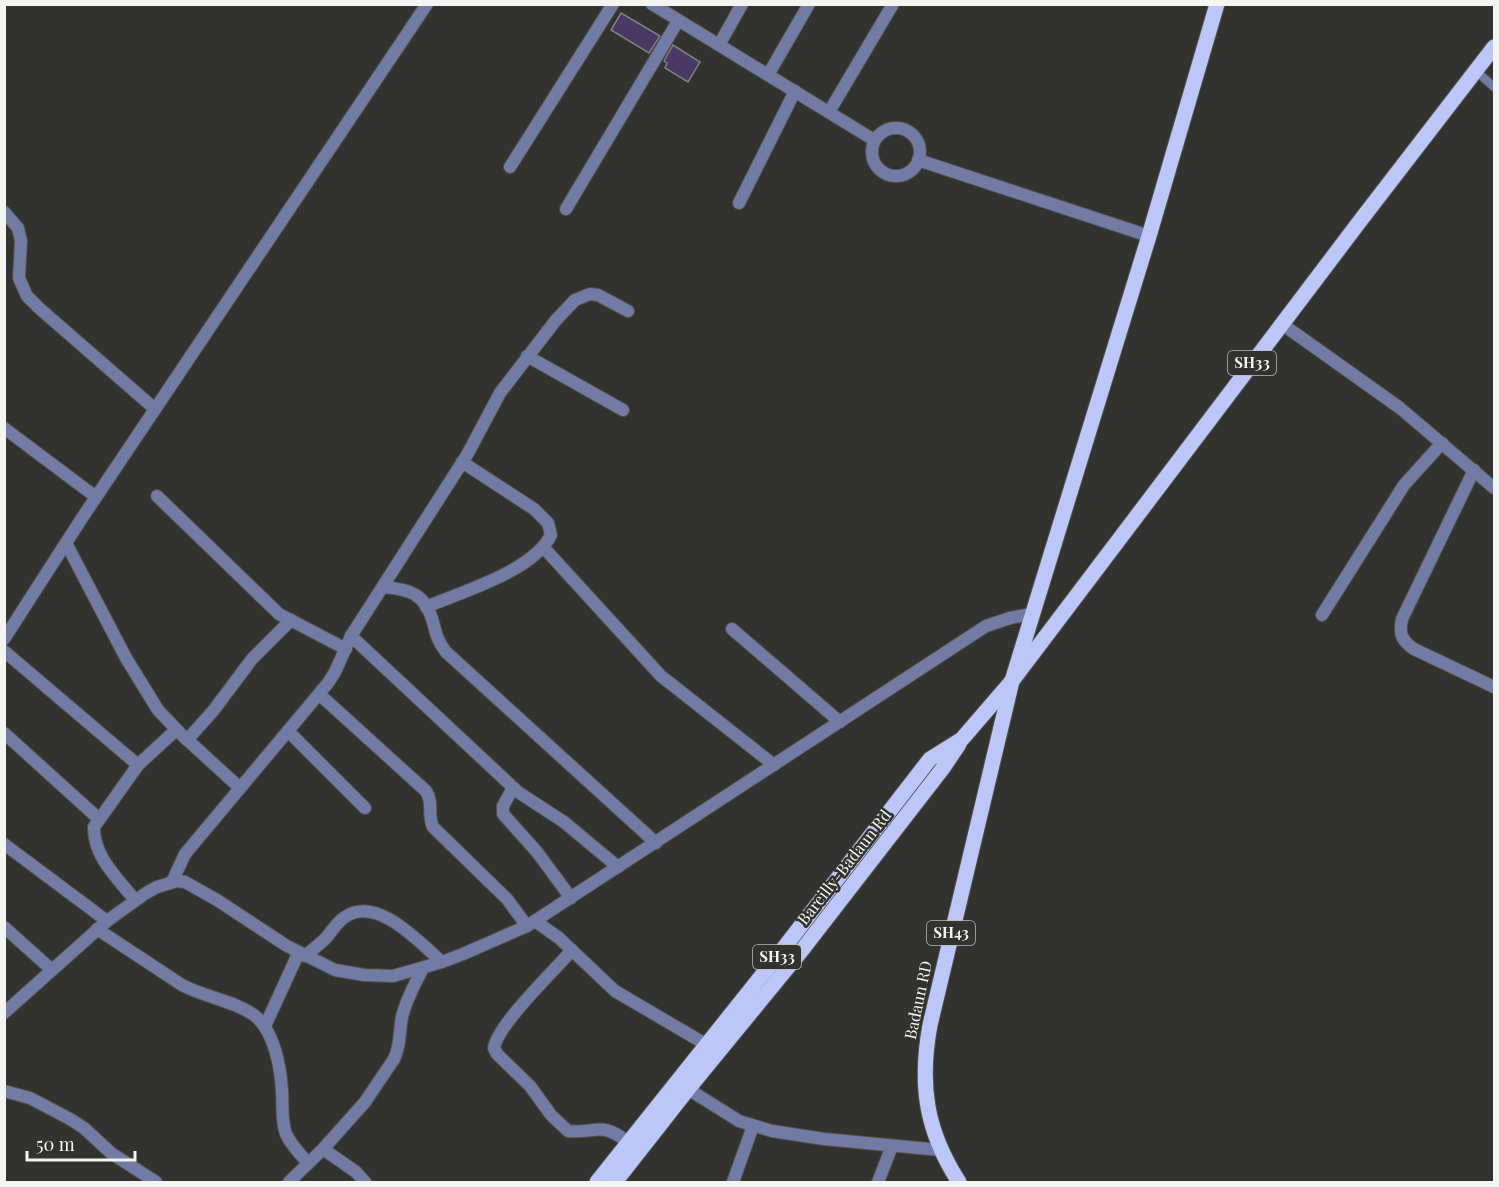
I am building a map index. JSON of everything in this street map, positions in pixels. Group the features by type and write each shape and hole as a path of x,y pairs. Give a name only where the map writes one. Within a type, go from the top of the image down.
{"main road":[{"name":"SH33","path":"1012,681 1149,236 1217,4"},
{"name":"SH33","path":"597,1182 930,759 962,739 1012,681 1494,47"},
{"name":"Badaun RD","path":"959,1182 940,1150 927,1107 924,1071 926,1050 952,925 1012,681"},
{"name":"Bareilly-Badaun Rd","path":"621,1180 688,1089 802,950 944,768 962,739"}],"street":[{"path":"4,639 96,497 427,4"},
{"path":"510,167 613,4"},
{"path":"652,4 874,140"},
{"path":"719,45 742,4"},
{"path":"768,75 808,4"},
{"path":"829,112 893,4"},
{"path":"566,209 678,21"},
{"path":"739,203 795,91"},
{"path":"902,128 916,138 920,146 914,169 907,174 892,176 884,174 873,163 871,147 874,140 886,129 902,128"},
{"path":"918,160 1149,236"},
{"path":"4,212 18,228 21,240 19,278 27,296 155,409"},
{"path":"172,882 185,854 335,672 351,636 462,462 500,393 527,356 561,314 575,300 583,296 598,296 628,311"},
{"path":"1282,324 1377,390 1494,488"},
{"path":"527,356 623,410"},
{"path":"4,428 96,497"},
{"path":"1322,615 1404,485 1442,443"},
{"path":"426,607 517,568 544,548 551,535 548,523 517,496 462,462"},
{"path":"1474,470 1402,620 1400,633 1404,643 1414,649 1494,687"},
{"path":"157,496 271,608 346,649"},
{"path":"66,543 135,674 158,710 176,730 240,788"},
{"path":"544,548 661,676 774,765"},
{"path":"383,587 408,590 417,596 426,607 433,621 435,634 446,652 656,843"},
{"path":"4,1013 102,925 135,900 157,887 172,882 185,882 302,954 335,970 364,975 393,976 442,962 532,923 986,627 1010,618 1031,614"},
{"path":"187,740 213,711 252,659 291,620"},
{"path":"732,629 840,722"},
{"path":"351,636 513,788 526,799 564,822 618,867"},
{"path":"4,651 138,765"},
{"path":"319,694 426,790 430,797 429,818 434,827 532,923 572,950 615,991 707,1045"},
{"path":"135,900 101,857 96,845 94,827 138,765 176,730"},
{"path":"288,731 365,808"},
{"path":"4,734 99,819"},
{"path":"513,788 503,806 506,819 525,837 571,898"},
{"path":"4,844 102,925 182,985 246,1010 265,1026 274,1044 282,1089 286,1134 294,1147 309,1163"},
{"path":"265,1026 302,954 322,942 341,920 354,912 372,912 394,922 442,962"},
{"path":"4,927 52,970"},
{"path":"572,950 510,1018 499,1033 494,1048 497,1054 530,1086 551,1115 568,1131 596,1128 610,1131 629,1143"},
{"path":"289,1182 323,1149 374,1091 398,1051 399,1031 405,1005 423,968"},
{"path":"688,1089 728,1115 753,1126 795,1135 940,1150"},
{"path":"4,1091 30,1098 70,1119 84,1128 111,1153 156,1182"},
{"path":"732,1182 753,1126"},
{"path":"878,1182 892,1146"},
{"path":"323,1149 356,1172 365,1182"}],"lane":[{"path":"1476,71 1494,87"}],"building":[{"path":"621,13 660,36 649,53 611,30"},
{"path":"673,45 700,62 688,82 665,68 667,63 664,61"}]}
